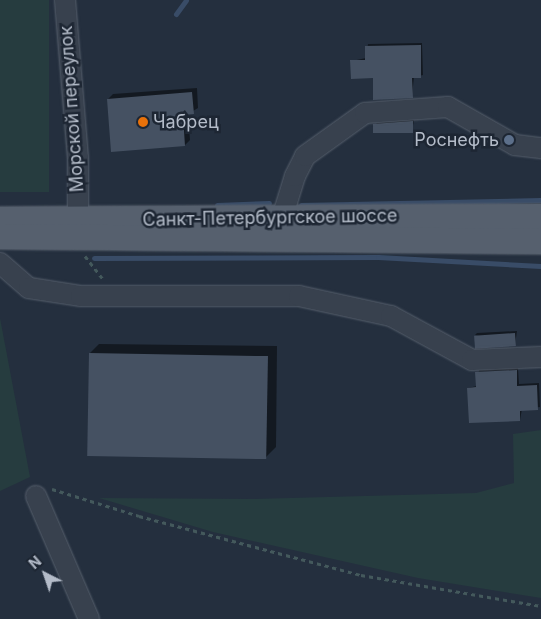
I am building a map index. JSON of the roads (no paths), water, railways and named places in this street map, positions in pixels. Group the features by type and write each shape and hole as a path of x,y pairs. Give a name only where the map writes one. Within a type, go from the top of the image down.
{"main road":[{"name":"Санкт-Петербургское шоссе","path":"0,219 541,216"},
{"name":"Санкт-Петербургское шоссе","path":"0,236 541,241"}],"street":[{"name":"Морской переулок","path":"65,0 78,158 78,218"},
{"path":"282,218 295,176 305,156 365,113 448,107 515,145 541,148"},
{"path":"0,263 29,288 81,296 299,296 391,316 472,360 541,358"},
{"path":"36,496 89,619"}],"waterway":[{"path":"176,14 186,0"},
{"path":"301,205 541,200"},
{"path":"217,205 269,203"},
{"path":"94,258 378,257 541,266"}],"place":[{"name":"Чабрец","path":"143,122"},
{"name":"Роснефть","path":"509,140"}]}
